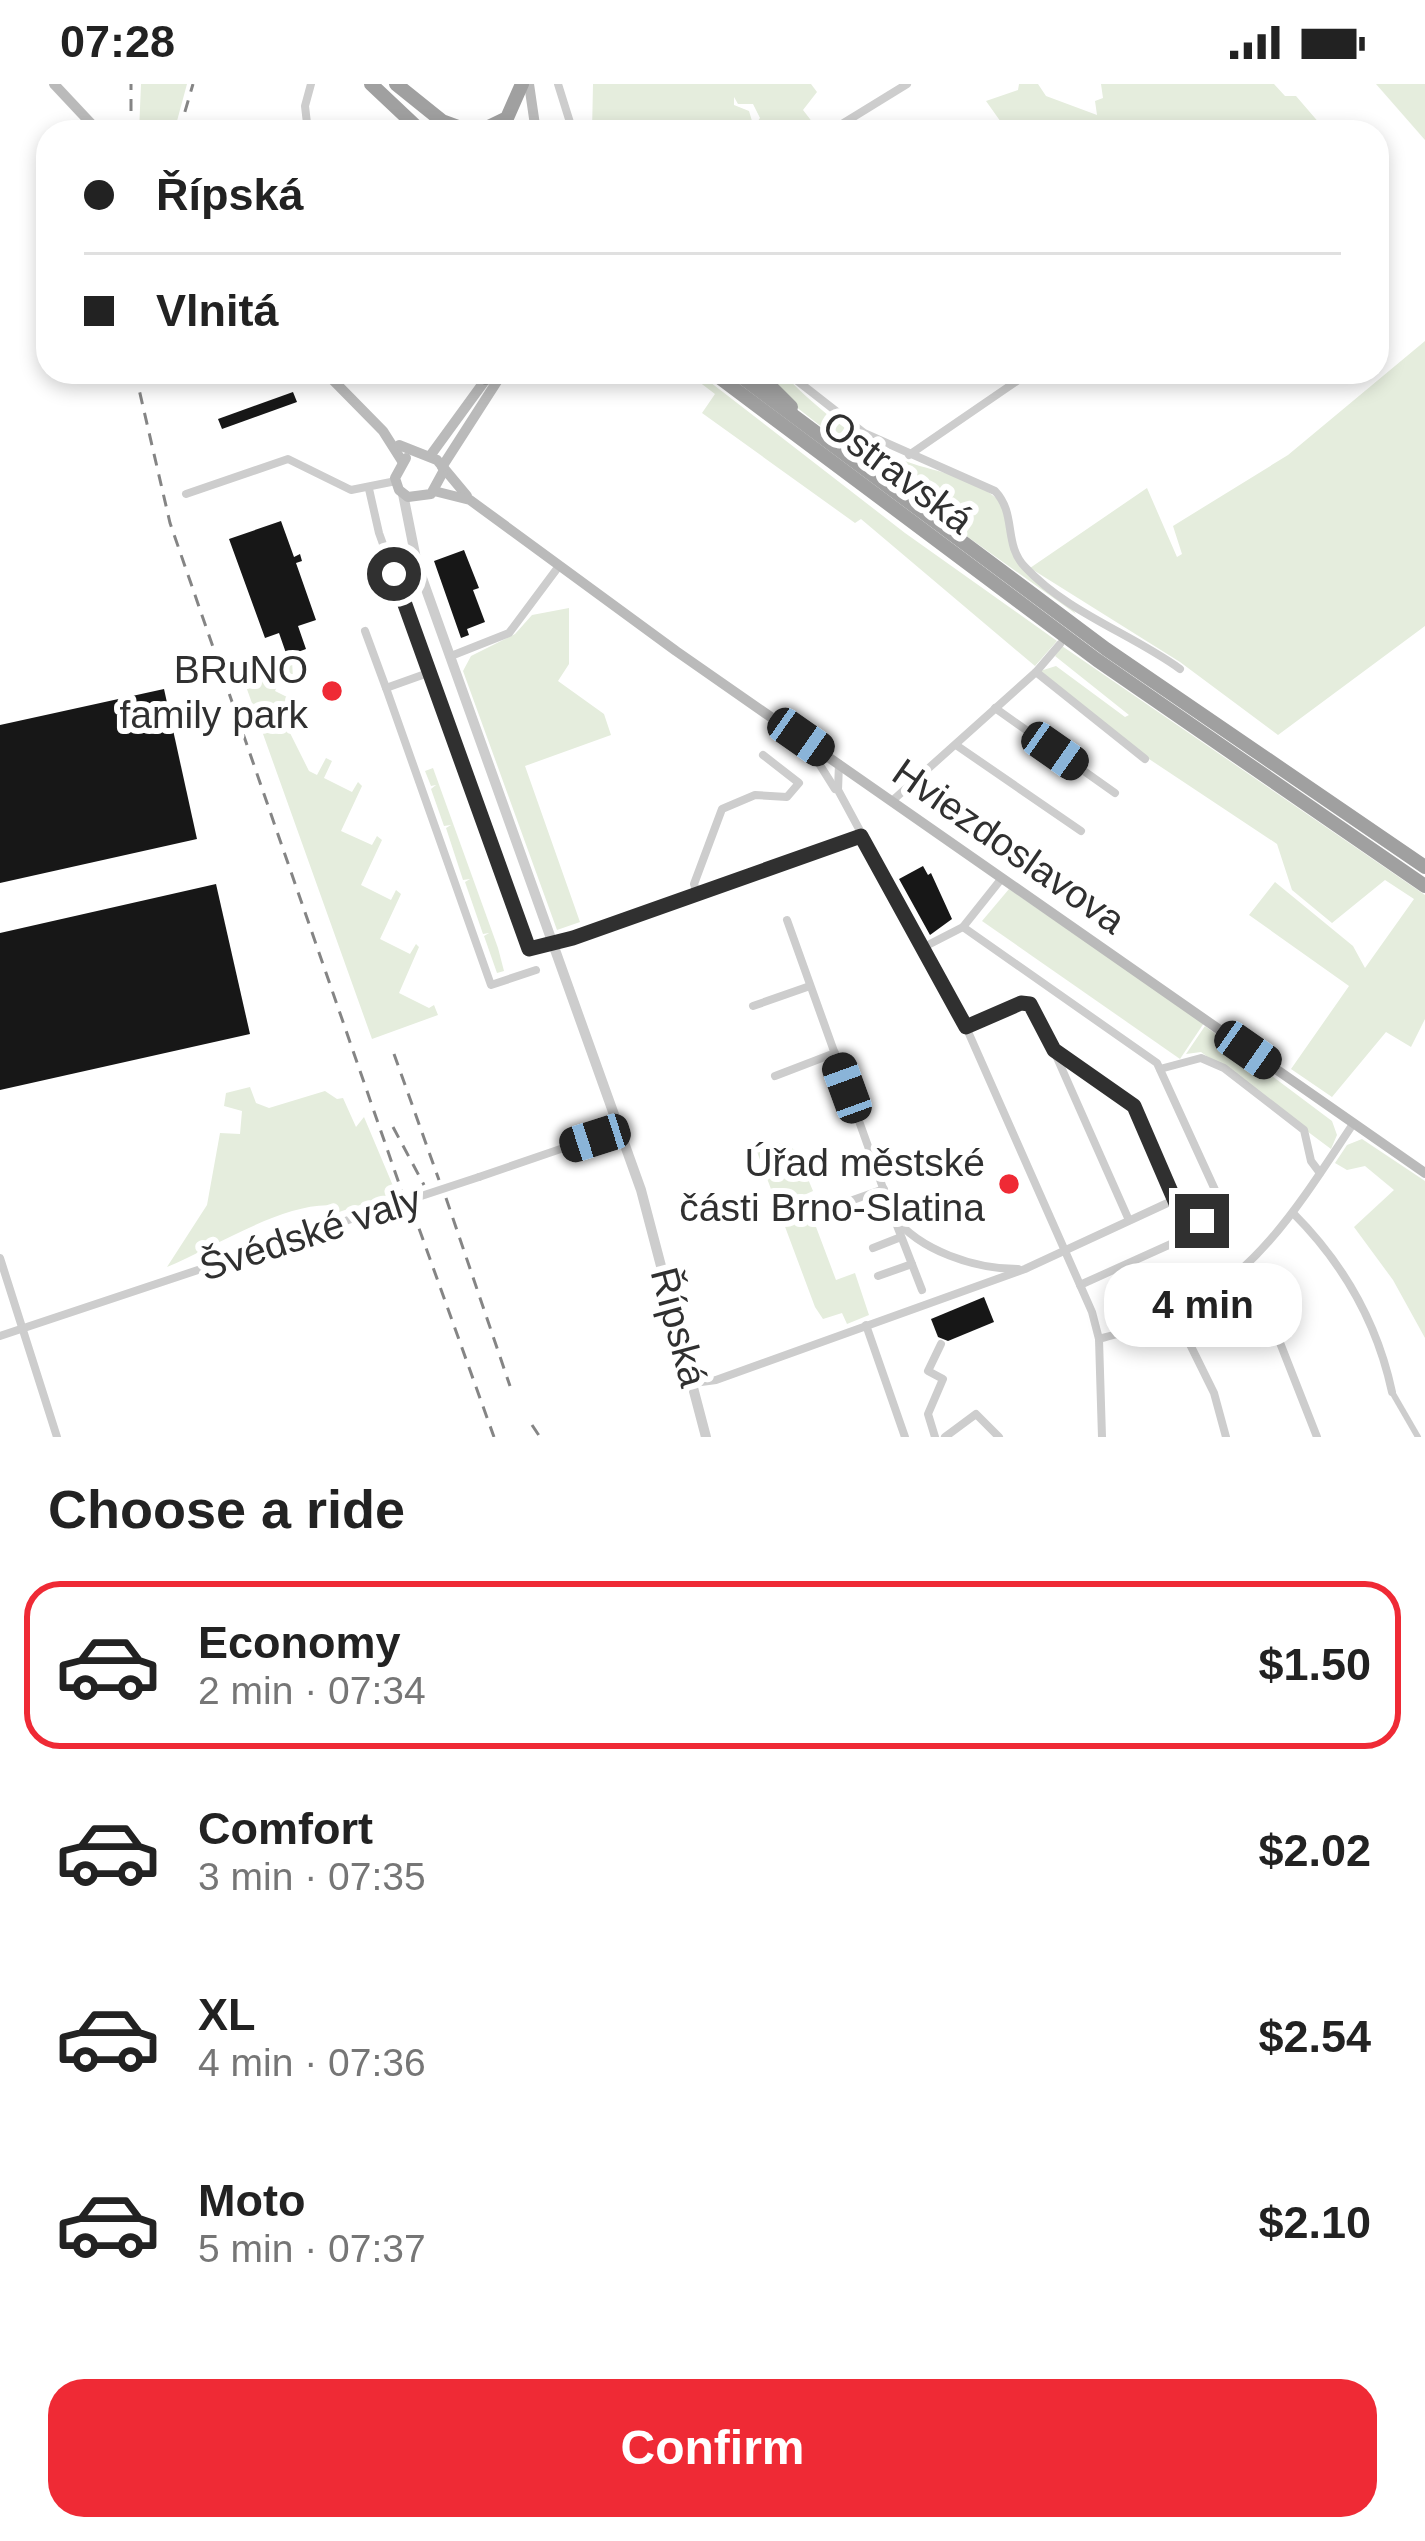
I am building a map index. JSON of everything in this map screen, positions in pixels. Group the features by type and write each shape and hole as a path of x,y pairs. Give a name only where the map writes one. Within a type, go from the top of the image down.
{"highway":[{"path":"371,84 409,120"},
{"path":"393,84 430,120"},
{"path":"393,84 441,120"},
{"path":"504,120 524,102 526,84"},
{"name":"Ostravská","path":"728,384 1046,622 1425,886"},
{"name":"Ostravská","path":"750,384 1062,616 1425,867"},
{"path":"768,384 837,452"}],"main road":[{"path":"54,84 87,120"},
{"path":"524,102 531,120"},
{"path":"337,384 408,458"},
{"path":"408,458 430,456 487,384"},
{"path":"408,458 396,481 403,494 421,498 434,491 489,384"},
{"path":"430,456 470,500"},
{"name":"Hviezdoslavova","path":"434,491 470,500 1425,1173"}],"street":[{"path":"306,120 304,106 311,84"},
{"path":"558,84 569,120"},
{"path":"848,120 907,84"},
{"path":"801,384 864,434 995,491 1009,509 1015,554 1047,587 1081,614 1180,669"},
{"path":"908,456 1013,384"},
{"path":"186,494 288,459 351,490 396,481"},
{"path":"369,489 367,498 379,533 526,946 536,951 555,945 861,836"},
{"name":"Řípská","path":"403,494 417,563 620,1130 662,1262 706,1437"},
{"path":"410,528 421,498"},
{"path":"451,656 509,633 559,566"},
{"path":"365,631 491,985 536,970"},
{"path":"892,800 1036,672 1060,644"},
{"path":"1036,672 1145,759"},
{"path":"386,688 428,673"},
{"path":"995,708 1115,793"},
{"path":"801,737 843,800"},
{"path":"956,745 1081,832"},
{"path":"697,893 694,884 722,809 755,795 787,797 800,783 763,755"},
{"path":"839,764 836,782 843,800 966,1027 1080,1285 1099,1339 1102,1437"},
{"path":"843,800 846,783 863,780"},
{"path":"924,947 964,926 1003,877"},
{"path":"787,920 922,1290"},
{"path":"964,926 1160,1070 1216,1192 1216,1206 1202,1230 1080,1285"},
{"path":"753,1006 810,986"},
{"path":"966,1027 1021,1003 1030,1004 1128,1218"},
{"path":"1054,1050 1134,1106 1174,1200 1188,1218 1208,1219"},
{"path":"775,1076 835,1053"},
{"path":"1160,1070 1186,1060 1210,1060 1304,1130 1310,1161 1320,1173"},
{"path":"1099,1339 1176,1316 1241,1274 1293,1213 1353,1124"},
{"name":"Švédské valy","path":"0,1336 620,1130"},
{"path":"850,1201 884,1190"},
{"path":"694,1383 716,1380 1025,1269 1174,1200"},
{"path":"1293,1213 1332,1256 1365,1308 1384,1352 1392,1392 1418,1437"},
{"path":"893,1216 917,1239 992,1269 1025,1269"},
{"path":"873,1248 901,1237"},
{"path":"906,1249 917,1239"},
{"path":"0,1258 58,1437"},
{"path":"878,1276 912,1264"},
{"path":"1241,1274 1265,1307 1307,1423 1317,1437"},
{"path":"1176,1316 1214,1394 1226,1437"},
{"path":"866,1325 905,1437"},
{"path":"935,1437 928,1414 943,1378 928,1371 941,1344"},
{"path":"945,1437 976,1414 999,1437"}],"green space":[{"path":"141,84 187,84 177,120 140,120"},
{"path":"593,84 811,84 817,92 803,110 811,120 759,120 753,104 738,104 734,97 734,105 749,111 752,120 592,120"},
{"path":"1019,84 1038,84 1046,96 1097,115 1095,101 1103,98 1101,84 1274,84 1285,96 1296,96 1317,120 999,120 986,101 1018,90"},
{"path":"1376,84 1425,84 1425,140"},
{"path":"1425,341 1425,626 1278,735 1180,662 1030,568 1147,488 1177,557 1182,554 1173,526 1288,455 1373,384 1389,384 1389,371"},
{"path":"702,384 713,384 905,533 1057,641 1035,666 861,519 855,523 702,413 715,394"},
{"path":"777,384 794,384 833,419 877,448 985,489 1002,505 1020,566 1076,614 902,490 795,406"},
{"path":"569,608 569,664 558,681 604,714 611,735 525,766 580,922 557,930 463,671 471,656 515,634 532,615"},
{"path":"1062,646 1425,895 1425,1019 1411,1047 1386,1032 1332,1097 1291,1069 1349,986 1249,915 1275,882 1353,946 1365,968 1414,899 1385,880 1332,923 1292,890 1277,844 1146,757 1040,671 1056,666 1125,717 1129,715 1055,656"},
{"path":"292,661 293,678 283,674 275,691 303,705 290,733 309,771 317,775 326,758 332,761 324,778 352,792 358,782 362,786 341,831 372,845 377,836 382,840 361,885 391,900 396,890 401,894 380,939 410,954 416,944 419,947 399,993 429,1008 434,1005 438,1015 372,1039 243,678"},
{"path":"433,768 504,971 497,973 484,936 489,933 483,934 465,882 470,879 463,880 446,828 451,825 444,826 431,789 436,785 431,786 425,771"},
{"path":"1009,889 1204,1023 1180,1059 982,921"},
{"path":"1205,1026 1332,1121 1337,1135 1331,1149 1201,1052 1186,1054"},
{"path":"250,1087 256,1103 269,1108 325,1091 343,1098 356,1127 364,1117 396,1193 339,1212 337,1206 318,1206 274,1217 167,1267 207,1205 220,1133 240,1134 242,1111 224,1106 226,1093"},
{"path":"1362,1139 1425,1181 1425,1338 1393,1280 1354,1227 1394,1190 1365,1166 1347,1170 1335,1163 1347,1145"},
{"path":"776,1142 796,1150 813,1191 804,1195 836,1280 855,1273 869,1315 847,1324 842,1313 823,1319 815,1307 756,1149"}],"building":[{"path":"293,392 297,402 222,429 218,419"},
{"path":"281,521 294,557 300,554 302,561 296,563 316,620 298,626 306,649 287,656 279,633 265,638 229,539"},
{"path":"464,550 479,588 473,590 485,622 467,629 469,635 461,638 434,561"},
{"path":"164,689 197,839 0,883 0,725"},
{"path":"923,866 931,873 952,919 930,935 899,879"},
{"path":"216,884 250,1034 0,1090 0,933"},
{"path":"984,1297 994,1322 948,1341 938,1337 931,1319"}],"railway":[{"path":"131,84 131,120"},
{"path":"182,120 193,84"},
{"path":"138,384 170,523 402,1192"},
{"path":"394,1054 439,1180"},
{"path":"393,1127 424,1185"},
{"path":"446,1198 510,1386"},
{"path":"412,1209 494,1437"},
{"path":"532,1425 540,1437"}],"place":[{"name":"BRuNO family park","path":"332,691"},
{"name":"Úřad městské části Brno-Slatina","path":"1009,1184"}],"route":[{"path":"394,574 529,949 536,951 861,836 966,1027 1021,1003 1030,1004 1054,1050 1134,1106 1178,1208 1188,1218 1202,1221"}]}
